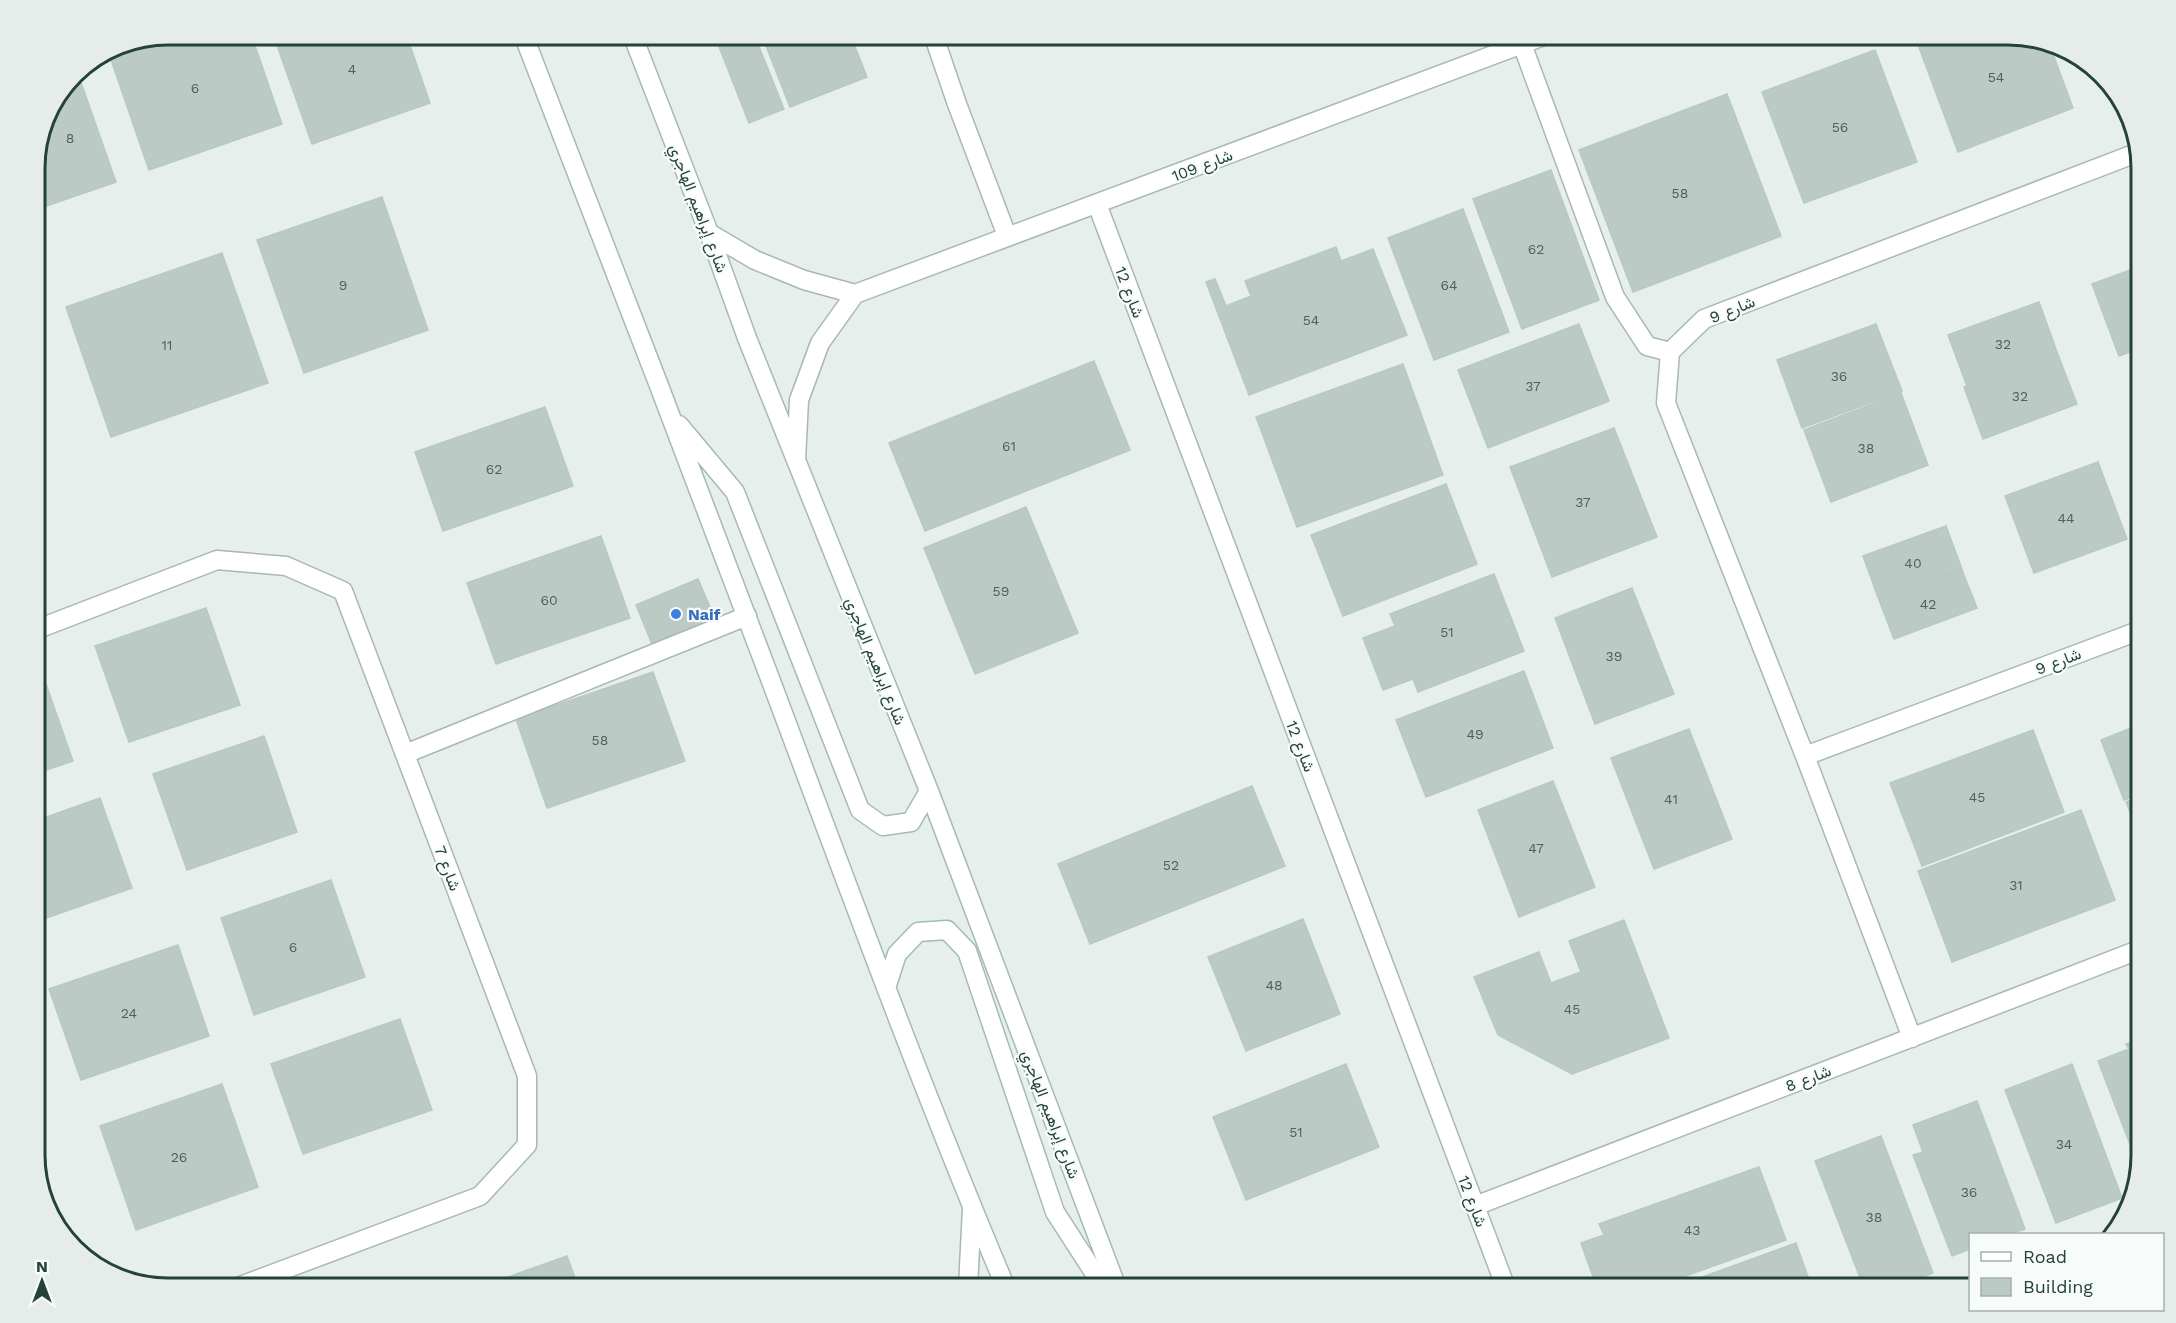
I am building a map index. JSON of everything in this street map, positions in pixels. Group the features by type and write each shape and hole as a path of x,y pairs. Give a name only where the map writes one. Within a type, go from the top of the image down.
{"street":[{"path":"527,45 747,616 886,988 1002,1278"},
{"name":"شارع إبراهيم الهاجري","path":"636,45 747,338 929,791 1113,1278"},
{"path":"937,45 1007,236"},
{"path":"1522,45 1615,297 1647,346 1670,352 1666,404 1805,756 1912,1038"},
{"name":"شارع 109","path":"855,294 1522,45"},
{"name":"شارع 9","path":"1670,352 1704,319 2130,155"},
{"name":"شارع 12","path":"1097,204 1502,1278"},
{"path":"709,233 755,260 804,280 855,294 820,343 799,400 796,460"},
{"path":"670,414 735,492 860,810 883,826 911,822 929,791"},
{"name":"شارع 7","path":"45,626 216,560 286,566 343,591 527,1076 527,1145 480,1196 262,1278"},
{"path":"405,754 747,616"},
{"name":"شارع 9","path":"1805,756 2131,634"},
{"path":"886,988 897,954 918,932 947,930 967,951 1055,1212 1098,1278"},
{"name":"شارع 8","path":"1475,1206 2131,953"},
{"path":"968,1278 972,1208"}],"building":[{"path":"255,45 282,124 149,170 111,60 121,54 152,46"},
{"path":"277,45 410,45 430,103 312,144"},
{"path":"718,45 758,45 784,109 749,123"},
{"path":"854,45 867,77 790,107 766,46"},
{"path":"1918,45 2008,45 2024,46 2053,53 2073,108 1958,152"},
{"path":"1875,50 1917,162 1804,203 1762,92"},
{"path":"81,81 116,182 45,207 45,160 49,136 54,121 70,93"},
{"path":"1727,94 1781,236 1633,292 1579,150"},
{"path":"1551,170 1599,300 1522,329 1473,199"},
{"path":"382,197 428,330 304,373 257,240"},
{"path":"1463,209 1509,332 1434,360 1388,238"},
{"path":"1336,247 1341,261 1373,249 1407,335 1249,395 1206,282 1215,279 1226,306 1251,296 1245,281"},
{"path":"222,253 268,383 111,437 66,307"},
{"path":"2131,270 2131,352 2119,356 2092,284"},
{"path":"2039,302 2057,352 1967,386 1948,335"},
{"path":"1579,324 1609,401 1488,448 1458,370"},
{"path":"1876,324 1902,391 1802,428 1777,360"},
{"path":"2057,352 2077,404 1983,439 1964,387"},
{"path":"1094,361 1130,450 925,531 889,443"},
{"path":"1403,364 1443,475 1297,527 1256,417"},
{"path":"1901,393 1928,465 1831,502 1804,430"},
{"path":"545,407 573,486 443,531 415,452"},
{"path":"1614,428 1657,537 1552,577 1510,467"},
{"path":"2098,462 2127,539 2034,573 2005,496"},
{"path":"1446,484 1477,564 1343,616 1311,535"},
{"path":"1026,507 1078,633 975,674 924,548"},
{"path":"1946,526 1962,569 1879,600 1863,556"},
{"path":"601,536 630,618 496,664 467,583"},
{"path":"1962,570 1977,608 1894,639 1879,600"},
{"path":"1494,574 1524,651 1418,692 1413,679 1383,690 1363,638 1395,626 1390,614"},
{"name":"Naif","path":"698,579 717,623 654,649 636,605"},
{"path":"1632,588 1674,694 1595,724 1555,618"},
{"path":"206,608 240,705 129,742 95,646"},
{"path":"1524,671 1553,748 1426,797 1396,720"},
{"path":"653,672 685,761 547,808 516,719"},
{"path":"45,681 73,761 45,771"},
{"path":"2131,728 2131,798 2124,800 2101,740"},
{"path":"1689,729 1732,839 1654,869 1611,758"},
{"path":"2033,730 2064,812 1922,866 1890,783"},
{"path":"264,736 297,832 187,870 153,774"},
{"path":"1553,781 1595,887 1519,917 1478,810"},
{"path":"1252,786 1285,866 1090,944 1058,864"},
{"path":"100,798 132,888 45,918 45,817"},
{"path":"2131,800 2131,815 2126,802"},
{"path":"2081,810 2115,900 1952,962 1918,871"},
{"path":"331,880 365,977 254,1015 221,918"},
{"path":"1303,919 1340,1014 1246,1051 1208,957"},
{"path":"1624,920 1669,1038 1572,1074 1498,1035 1474,977 1539,952 1551,983 1581,972 1569,941"},
{"path":"178,945 209,1036 81,1080 49,989"},
{"path":"400,1019 432,1110 303,1154 271,1064"},
{"path":"2131,1042 2131,1147 2098,1061 2129,1049 2126,1044"},
{"path":"1346,1064 1379,1147 1246,1200 1213,1117"},
{"path":"2072,1064 2122,1198 2056,1223 2005,1090"},
{"path":"222,1084 258,1187 136,1230 100,1126"},
{"path":"1977,1101 2025,1229 2012,1233 1969,1233 1969,1249 1952,1256 1913,1155 1923,1152 1913,1125"},
{"path":"1881,1136 1933,1273 1920,1278 1860,1278 1815,1161"},
{"path":"1759,1167 1786,1240 1680,1278 1593,1278 1581,1243 1604,1235 1599,1224"},
{"path":"1796,1243 1808,1278 1700,1278"},
{"path":"567,1256 575,1278 505,1278"}],"place":[{"name":"Naif","path":"676,614"}]}
